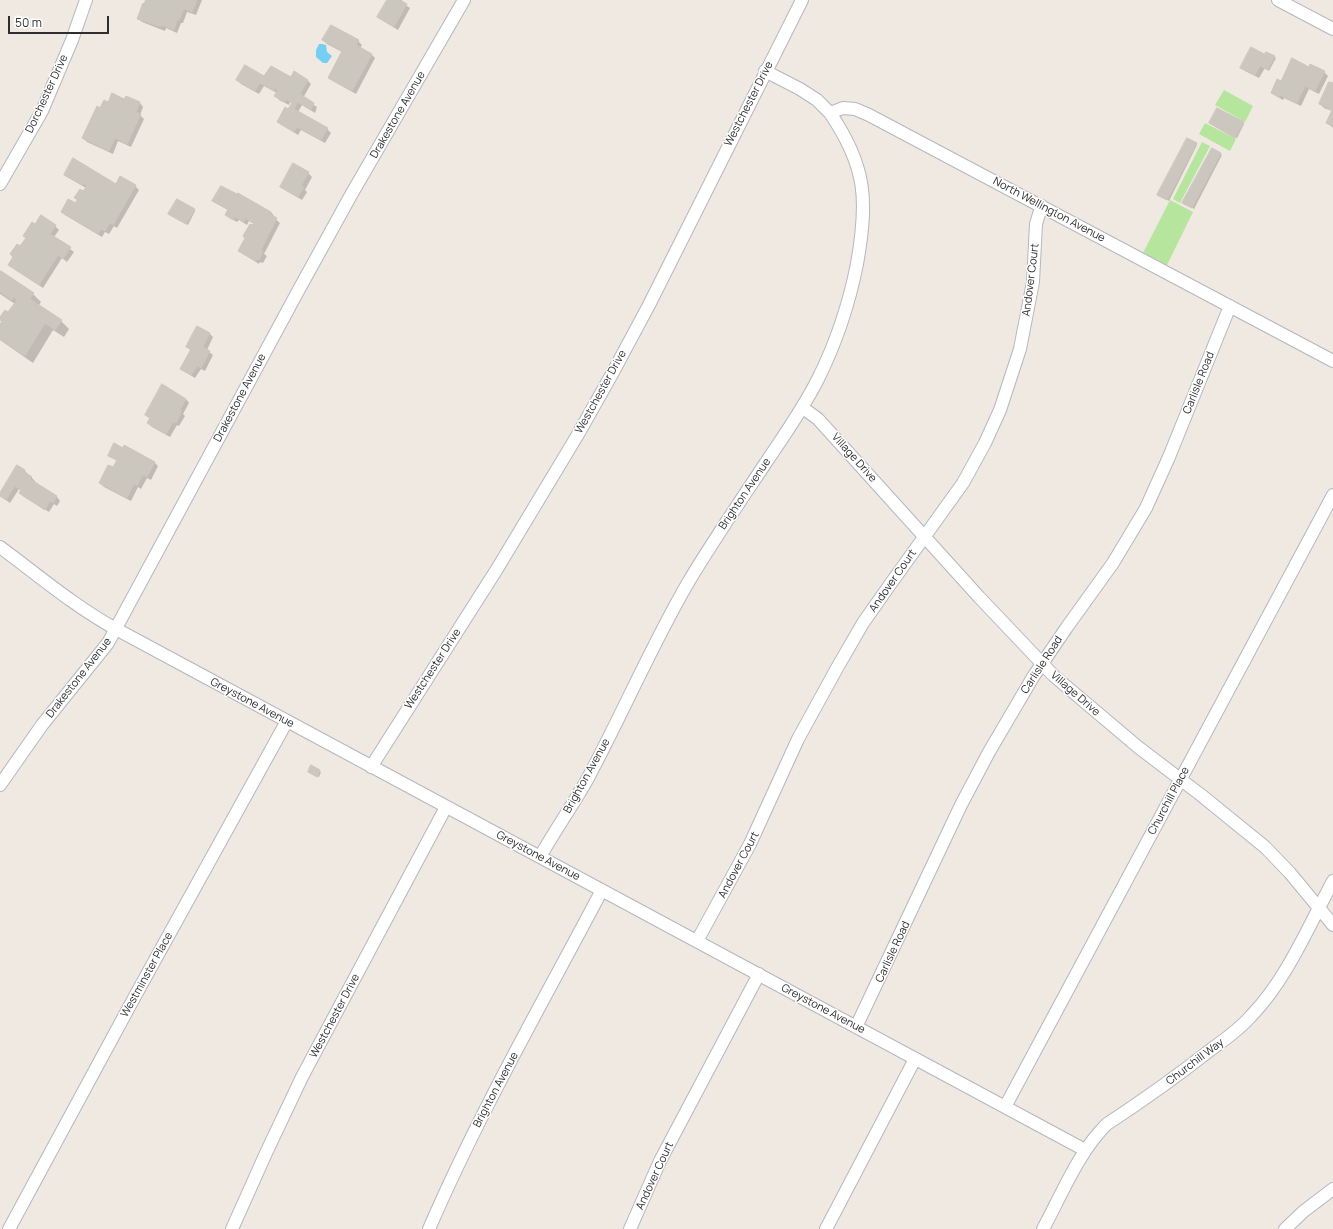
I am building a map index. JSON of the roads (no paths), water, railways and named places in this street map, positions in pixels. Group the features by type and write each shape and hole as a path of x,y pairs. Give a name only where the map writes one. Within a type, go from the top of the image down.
{"street":[{"name":"Dorchester Drive","path":"0,184 42,111 72,40 86,0"},
{"name":"Drakestone Avenue","path":"0,785 26,746 99,655 116,629 351,195 464,0"},
{"name":"Westchester Drive","path":"371,767 497,569 577,436 649,305 765,71 802,0"},
{"path":"1278,0 1333,29"},
{"path":"765,71 800,89 817,100 830,113"},
{"name":"North Wellington Avenue","path":"830,113 843,108 855,109 870,115 1333,361"},
{"name":"Brighton Avenue","path":"540,857 588,778 636,681 689,582 719,533 803,408 839,332 854,278 862,224 863,191 856,159 843,132 830,113"},
{"name":"Andover Court","path":"697,941 750,844 798,739 833,674 864,623 963,483 985,443 1000,410 1020,349 1034,275 1036,224 1038,214 1042,206"},
{"name":"Carlisle Road","path":"856,1027 961,806 993,746 1042,664 1113,563 1146,508 1169,457 1230,306"},
{"name":"Village Drive","path":"803,408 818,419 989,608 1042,664 1079,698 1138,747 1181,779 1265,847 1290,873 1333,926"},
{"name":"Churchill Place","path":"1005,1107 1333,495"},
{"name":"Greystone Avenue","path":"0,547 73,603 97,619 1085,1150"},
{"name":"Westminster Place","path":"9,1229 130,1004 287,721"},
{"name":"Westchester Drive","path":"232,1229 302,1077 446,807"},
{"name":"Churchill Way","path":"1043,1229 1085,1150 1096,1135 1107,1124 1195,1062 1252,1016 1271,992 1288,964 1333,881"},
{"name":"Brighton Avenue","path":"429,1229 480,1121 602,890"},
{"name":"Andover Court","path":"630,1229 660,1161 759,974"},
{"path":"826,1229 915,1059"},
{"path":"1284,1229 1304,1211 1333,1189"}],"water":[{"path":"319,44 326,45 327,52 332,56 327,63 323,63 316,57 316,50"}]}
